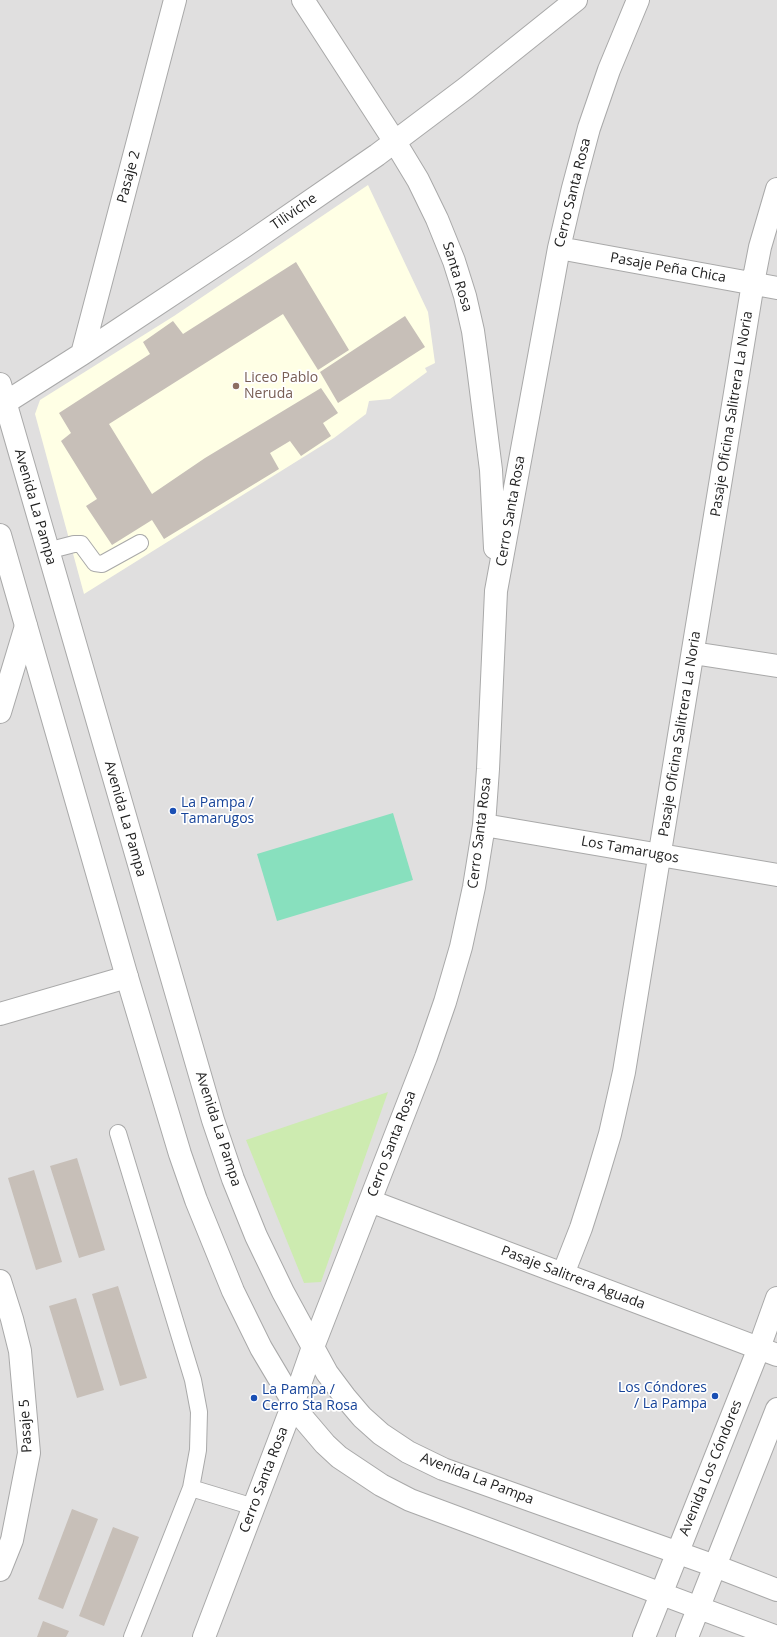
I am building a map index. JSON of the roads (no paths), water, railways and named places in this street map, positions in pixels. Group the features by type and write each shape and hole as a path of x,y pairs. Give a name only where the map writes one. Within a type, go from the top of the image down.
{"street":[{"name":"Pasaje 2","path":"82,354 175,0"},
{"name":"Santa Rosa","path":"303,0 418,180 454,260 473,331 491,470 495,530 496,592"},
{"name":"Tiliviche","path":"2,397 82,354 245,246 395,142 466,88 576,0"},
{"name":"Cerro Santa Rosa","path":"204,1637 293,1404 313,1347 426,1057 445,1002 461,947 474,887 484,825 496,592 559,248 589,128 609,70 638,0"},
{"name":"Pasaje Oficina Salitrera La Noria","path":"563,1274 581,1228 596,1182 610,1134 624,1072 661,855 753,283 762,240 777,189"},
{"name":"Pasaje Peña Chica","path":"559,248 777,288"},
{"name":"Avenida La Pampa","path":"2,397 213,1120 233,1178 256,1236 283,1292 327,1373 362,1416 381,1434 408,1452 443,1468 677,1552 777,1590"},
{"path":"0,535 127,977 180,1154 196,1200 233,1291 261,1348 293,1404 311,1430 339,1457 376,1482 410,1500 777,1637"},
{"path":"0,712 26,626"},
{"path":"693,653 777,666"},
{"name":"Los Tamarugos","path":"484,825 777,875"},
{"path":"0,1014 127,977"},
{"name":"Pasaje Salitrera Aguada","path":"370,1201 768,1352"},
{"name":"Pasaje 5","path":"0,1281 20,1351 29,1453 12,1540 0,1570"},
{"name":"Avenida Los Cóndores","path":"644,1637 677,1552 768,1352 777,1298"},
{"path":"687,1637 777,1409"}],"lane":[{"path":"47,552 74,544 81,544 95,563 102,564 140,543"},
{"path":"118,1133 193,1380 199,1412 198,1450 191,1488 132,1637"},
{"path":"191,1488 254,1507"}],"place":[{"name":"Liceo Pablo Neruda","path":"236,386"},
{"name":"La Pampa / Tamarugos","path":"173,811"},
{"name":"Los Cóndores / La Pampa","path":"715,1396"},
{"name":"La Pampa / Cerro Sta Rosa","path":"254,1398"}]}
